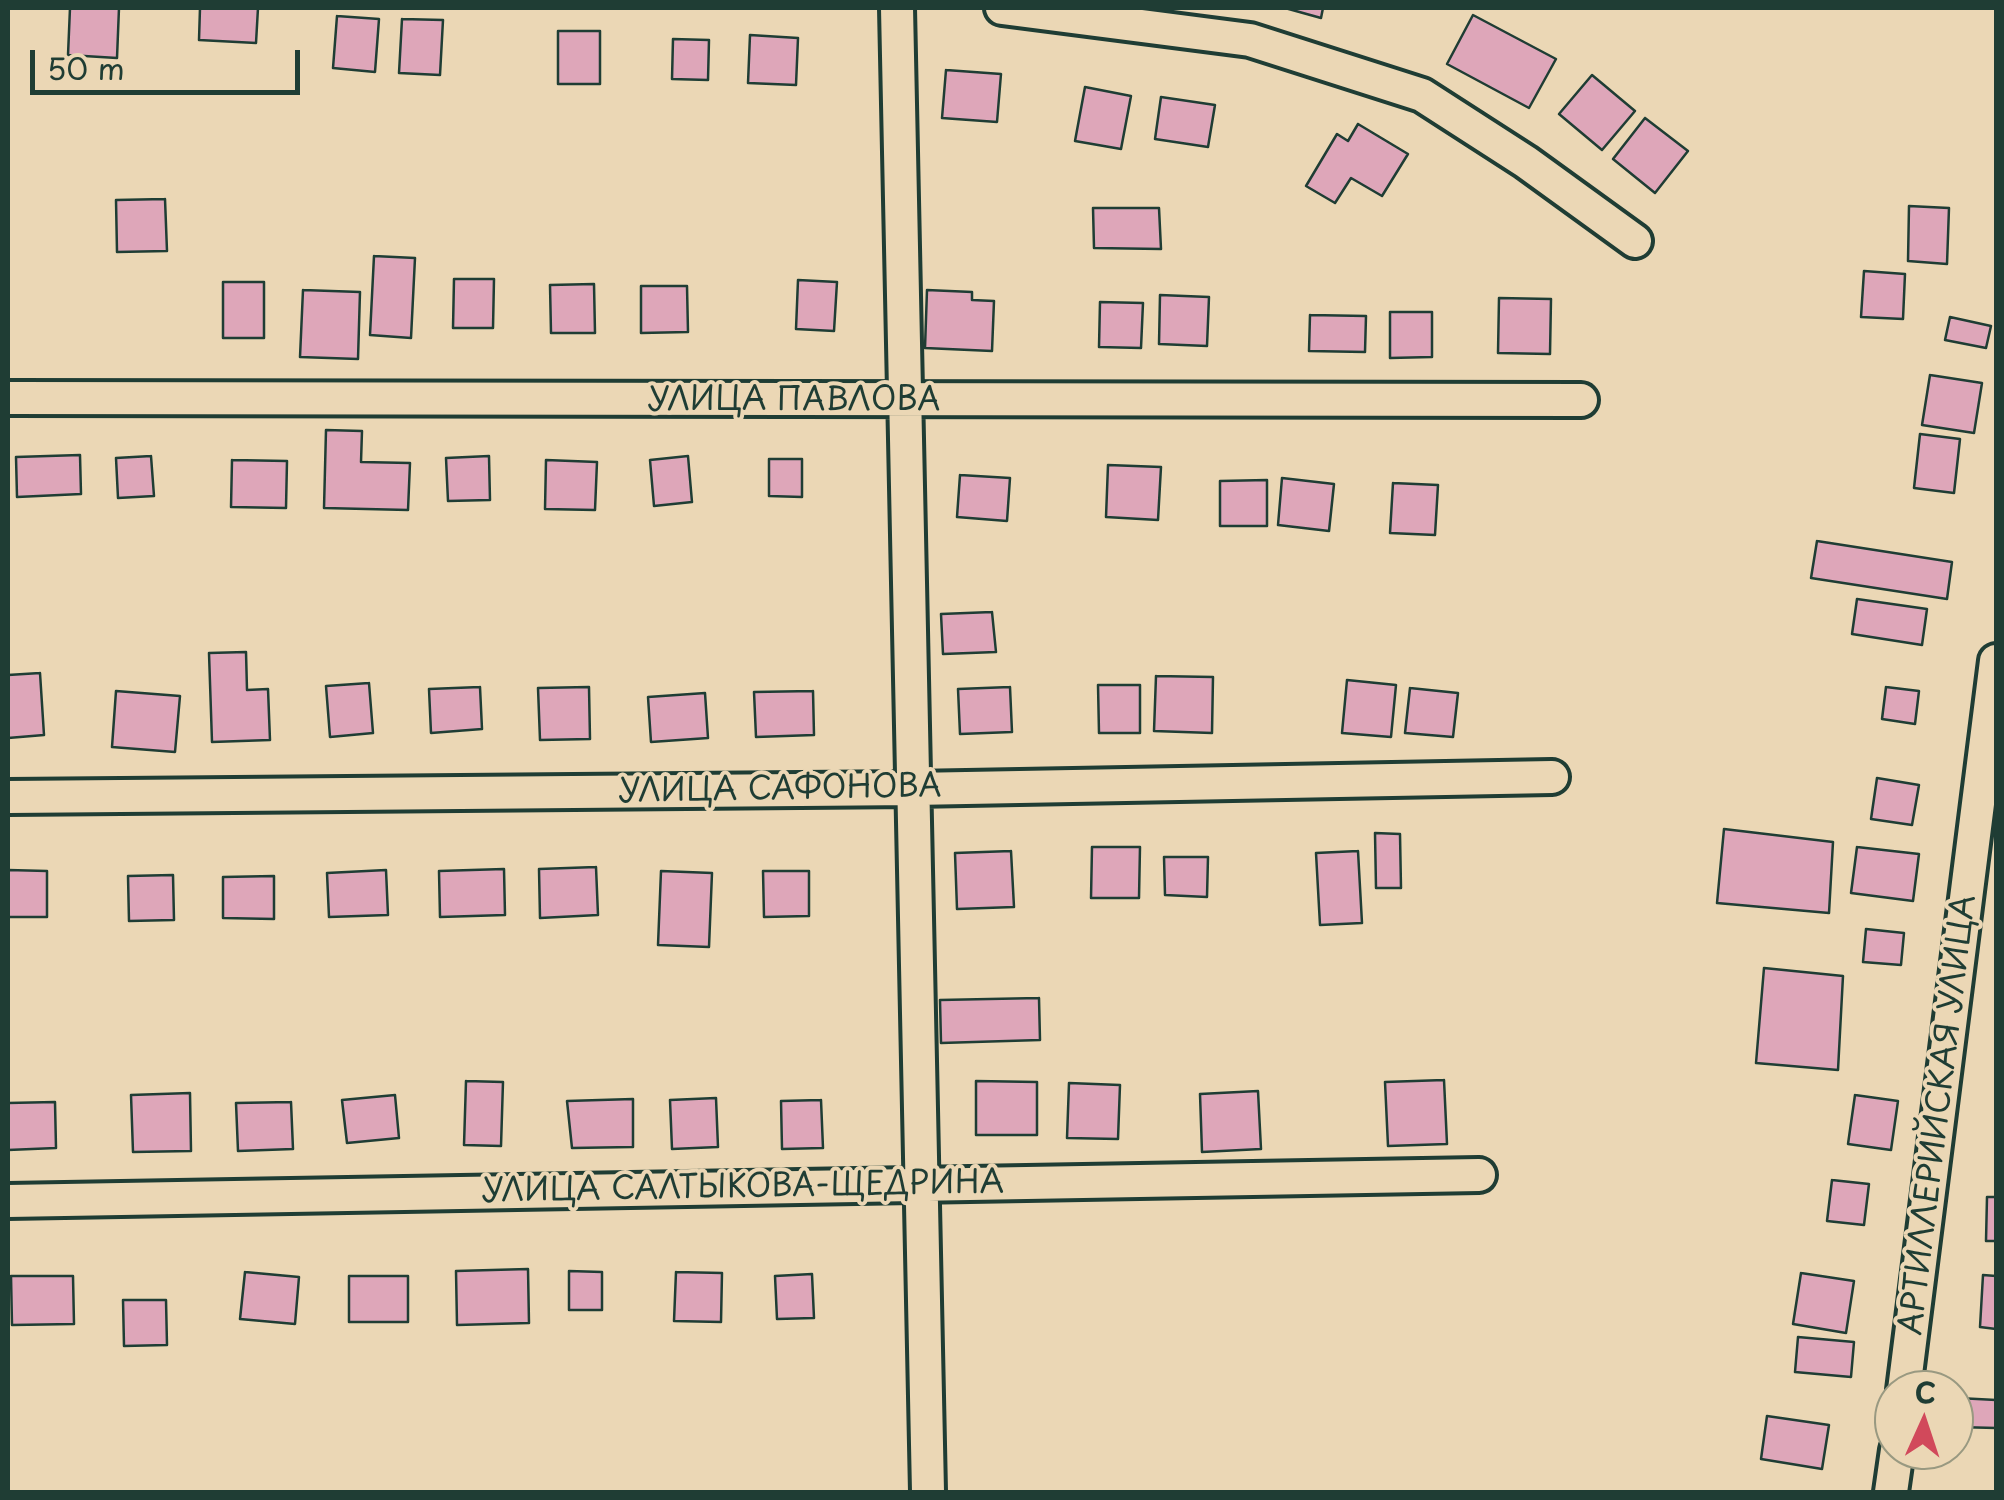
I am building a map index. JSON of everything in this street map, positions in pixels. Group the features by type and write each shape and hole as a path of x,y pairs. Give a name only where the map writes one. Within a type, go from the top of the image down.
{"street":[{"path":"897,8 928,1492"},
{"path":"1002,8 1250,40 1422,94 1526,162 1635,242"},
{"name":"УЛИЦА ПАВЛОВА","path":"8,398 1581,400"},
{"name":"АРТИЛЛЕРИЙСКАЯ УЛИЦА","path":"1907,1370 1996,661"},
{"name":"УЛИЦА САФОНОВА","path":"8,797 913,789 1552,777"},
{"name":"УЛИЦА САЛТЫКОВА-ЩЕДРИНА","path":"8,1200 1479,1175"}],"building":[{"path":"70,8 119,8 117,58 68,55"},
{"path":"200,8 258,8 256,43 199,40"},
{"path":"1285,8 1323,8 1321,18"},
{"path":"1473,15 1556,59 1529,108 1447,64"},
{"path":"337,16 379,19 375,72 333,68"},
{"path":"402,19 443,20 440,75 399,73"},
{"path":"558,31 600,31 600,84 558,84"},
{"path":"750,35 798,38 796,85 748,83"},
{"path":"673,39 709,40 708,80 672,79"},
{"path":"946,70 1001,74 997,122 942,118"},
{"path":"1592,75 1635,111 1602,150 1559,114"},
{"path":"1085,87 1131,96 1121,149 1075,141"},
{"path":"1161,97 1215,105 1208,147 1155,139"},
{"path":"1645,118 1688,151 1655,193 1613,159"},
{"path":"1358,124 1408,154 1382,196 1351,178 1335,203 1306,186 1337,134 1348,141"},
{"path":"165,199 167,251 117,252 116,200"},
{"path":"1909,206 1949,208 1947,264 1908,261"},
{"path":"1093,208 1159,208 1161,249 1094,248"},
{"path":"374,256 415,258 411,338 370,335"},
{"path":"1864,271 1905,274 1903,319 1861,317"},
{"path":"454,279 494,279 493,328 453,328"},
{"path":"798,280 837,282 834,331 796,329"},
{"path":"223,282 264,282 264,338 223,338"},
{"path":"594,284 595,333 551,333 550,285"},
{"path":"641,286 687,286 688,332 641,333"},
{"path":"303,290 360,292 358,359 300,357"},
{"path":"927,290 972,292 972,300 994,301 992,351 925,348"},
{"path":"1160,295 1209,297 1207,346 1159,344"},
{"path":"1499,298 1551,299 1550,354 1498,353"},
{"path":"1100,302 1143,303 1141,348 1099,347"},
{"path":"1390,312 1432,312 1432,357 1390,358"},
{"path":"1310,315 1366,316 1365,352 1309,351"},
{"path":"1950,317 1991,326 1986,348 1945,340"},
{"path":"1930,375 1982,383 1974,433 1922,425"},
{"path":"326,430 362,431 361,462 410,463 408,510 324,508"},
{"path":"1920,434 1960,439 1954,493 1914,488"},
{"path":"80,455 81,494 17,497 16,457"},
{"path":"151,456 154,496 118,498 116,458"},
{"path":"489,456 490,500 448,501 446,458"},
{"path":"688,456 692,502 654,506 650,460"},
{"path":"769,459 802,459 802,497 769,496"},
{"path":"232,460 287,461 286,508 231,507"},
{"path":"546,460 597,462 595,510 545,509"},
{"path":"1108,465 1161,467 1158,520 1106,517"},
{"path":"960,475 1010,478 1007,521 957,517"},
{"path":"1282,478 1334,484 1329,531 1278,525"},
{"path":"1267,480 1267,526 1220,526 1220,481"},
{"path":"1393,483 1438,485 1435,535 1390,533"},
{"path":"1817,541 1952,562 1947,599 1811,578"},
{"path":"1857,599 1927,609 1922,645 1852,634"},
{"path":"992,612 996,652 943,654 941,614"},
{"path":"246,652 247,690 268,689 270,740 212,742 209,653"},
{"path":"40,673 44,735 8,738 8,675"},
{"path":"1156,676 1213,677 1212,733 1154,731"},
{"path":"1347,680 1396,685 1391,737 1342,733"},
{"path":"369,683 373,733 330,737 326,686"},
{"path":"1098,685 1140,685 1140,733 1099,733"},
{"path":"480,687 482,729 431,733 429,689"},
{"path":"589,687 590,739 540,740 538,688"},
{"path":"1010,687 1012,732 960,734 958,689"},
{"path":"1886,687 1919,691 1915,724 1882,719"},
{"path":"1410,688 1458,693 1453,737 1405,733"},
{"path":"116,691 180,696 175,752 112,747"},
{"path":"813,691 814,735 756,737 754,692"},
{"path":"705,693 708,738 651,742 648,697"},
{"path":"1877,778 1919,785 1912,825 1871,819"},
{"path":"1724,829 1833,842 1829,913 1717,903"},
{"path":"1375,833 1400,834 1401,888 1376,888"},
{"path":"1092,847 1140,847 1139,898 1091,898"},
{"path":"1857,847 1919,854 1913,901 1851,893"},
{"path":"1011,851 1014,907 957,909 955,853"},
{"path":"1358,851 1362,923 1320,925 1316,853"},
{"path":"1164,857 1208,857 1207,897 1165,895"},
{"path":"596,867 598,915 540,918 539,869"},
{"path":"504,869 505,915 440,917 439,871"},
{"path":"8,870 47,871 47,917 8,917"},
{"path":"386,870 388,915 329,917 327,873"},
{"path":"661,871 712,873 709,947 658,945"},
{"path":"763,871 809,871 809,916 764,917"},
{"path":"173,875 174,920 129,921 128,876"},
{"path":"274,876 274,919 223,918 223,877"},
{"path":"1866,929 1904,933 1901,965 1863,962"},
{"path":"1764,968 1843,976 1838,1070 1756,1063"},
{"path":"1039,998 1040,1040 941,1043 940,1000"},
{"path":"1444,1080 1447,1144 1388,1146 1385,1082"},
{"path":"466,1081 503,1082 501,1146 464,1145"},
{"path":"976,1081 1037,1082 1037,1135 976,1135"},
{"path":"1069,1083 1120,1085 1118,1139 1067,1138"},
{"path":"1258,1091 1261,1149 1202,1152 1200,1094"},
{"path":"190,1093 191,1151 133,1152 131,1095"},
{"path":"395,1095 399,1138 347,1143 342,1100"},
{"path":"1855,1095 1898,1101 1891,1150 1848,1144"},
{"path":"716,1098 718,1147 672,1149 670,1100"},
{"path":"633,1099 633,1147 572,1148 567,1101"},
{"path":"821,1100 823,1148 782,1149 781,1101"},
{"path":"55,1102 56,1148 8,1150 8,1103"},
{"path":"291,1102 293,1149 238,1151 236,1103"},
{"path":"1832,1180 1869,1184 1864,1225 1827,1221"},
{"path":"1987,1197 1996,1197 1996,1241 1986,1241"},
{"path":"528,1269 529,1323 457,1325 456,1271"},
{"path":"569,1271 602,1272 602,1310 569,1310"},
{"path":"245,1272 299,1277 295,1324 240,1319"},
{"path":"676,1272 722,1273 721,1322 674,1321"},
{"path":"1801,1273 1854,1281 1846,1333 1793,1324"},
{"path":"812,1274 814,1318 777,1319 775,1276"},
{"path":"1983,1275 1996,1276 1996,1329 1980,1327"},
{"path":"11,1276 73,1276 74,1324 12,1325"},
{"path":"349,1276 408,1276 408,1322 349,1322"},
{"path":"123,1300 166,1300 167,1345 124,1346"},
{"path":"1798,1337 1854,1342 1851,1377 1795,1372"},
{"path":"1974,1399 1996,1400 1996,1428 1974,1427"},
{"path":"1767,1416 1829,1425 1822,1469 1761,1459"}]}
